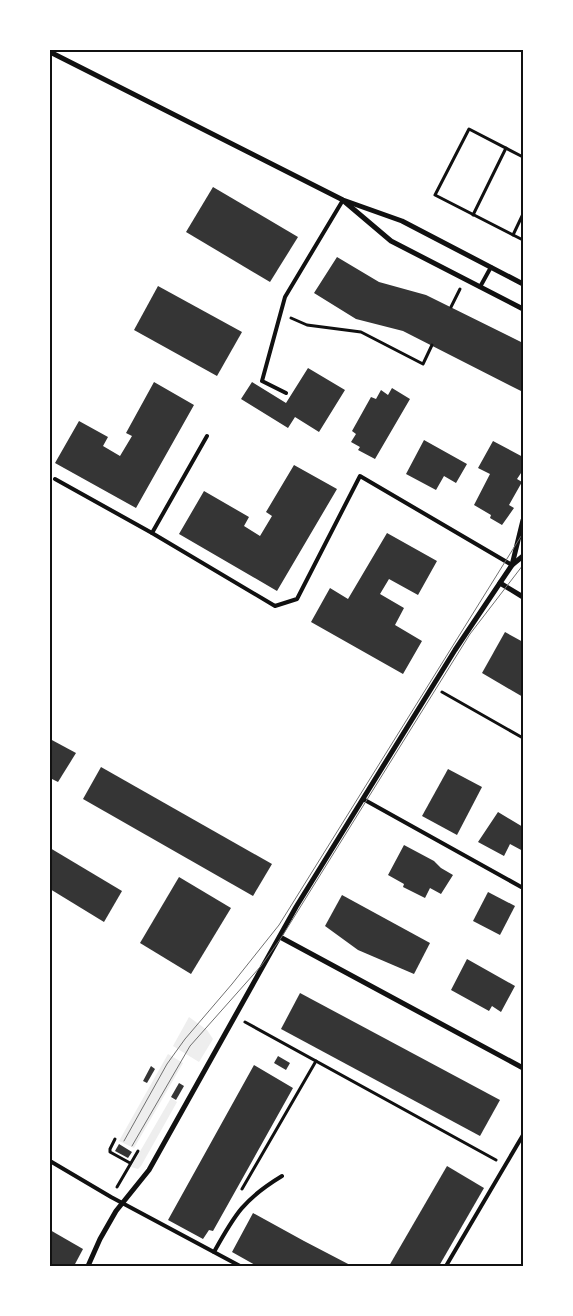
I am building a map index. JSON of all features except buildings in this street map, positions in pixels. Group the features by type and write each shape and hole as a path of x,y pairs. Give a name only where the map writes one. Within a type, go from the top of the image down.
{"street":[{"path":"50,52 58,52 343,200 402,220 523,284"},
{"path":"343,200 391,241 523,309"},
{"path":"512,565 523,520"},
{"path":"88,1266 107,1226 122,1203 150,1170 280,937 363,799 500,583 512,565 523,556"},
{"path":"500,583 523,597"},
{"path":"280,937 523,1068"}],"lane":[{"path":"286,393 262,381 285,297 343,200"},
{"path":"480,287 491,267"},
{"path":"152,533 207,436"},
{"path":"55,479 152,533 275,606 296,599 360,476 512,565"},
{"path":"363,799 523,888"},
{"path":"446,1266 523,1134"},
{"path":"50,1161 111,1197 240,1266"},
{"path":"214,1252 232,1220 247,1201 261,1188 282,1176"}],"path":[{"path":"523,158 469,129 435,195 523,240"},
{"path":"473,215 506,148"},
{"path":"513,235 523,214"},
{"path":"451,307 465,279"},
{"path":"280,314 307,325 361,332 424,364 432,345"},
{"path":"433,687 523,738"},
{"path":"235,1017 505,1165"},
{"path":"240,1194 316,1061"},
{"path":"115,1138 110,1152 130,1163"},
{"path":"111,1197 138,1151"}],"shaded area":[{"path":"189,1017 207,1030 213,1039 199,1062 173,1046"},
{"path":"168,1054 183,1063 134,1148 119,1141"},
{"path":"171,1098 177,1102 141,1166 138,1169 131,1167"}],"tram line":[{"path":"124,1141 167,1064 185,1039 279,925 523,533"},
{"path":"132,1146 190,1046 261,966 281,938 470,634 523,565"}]}
